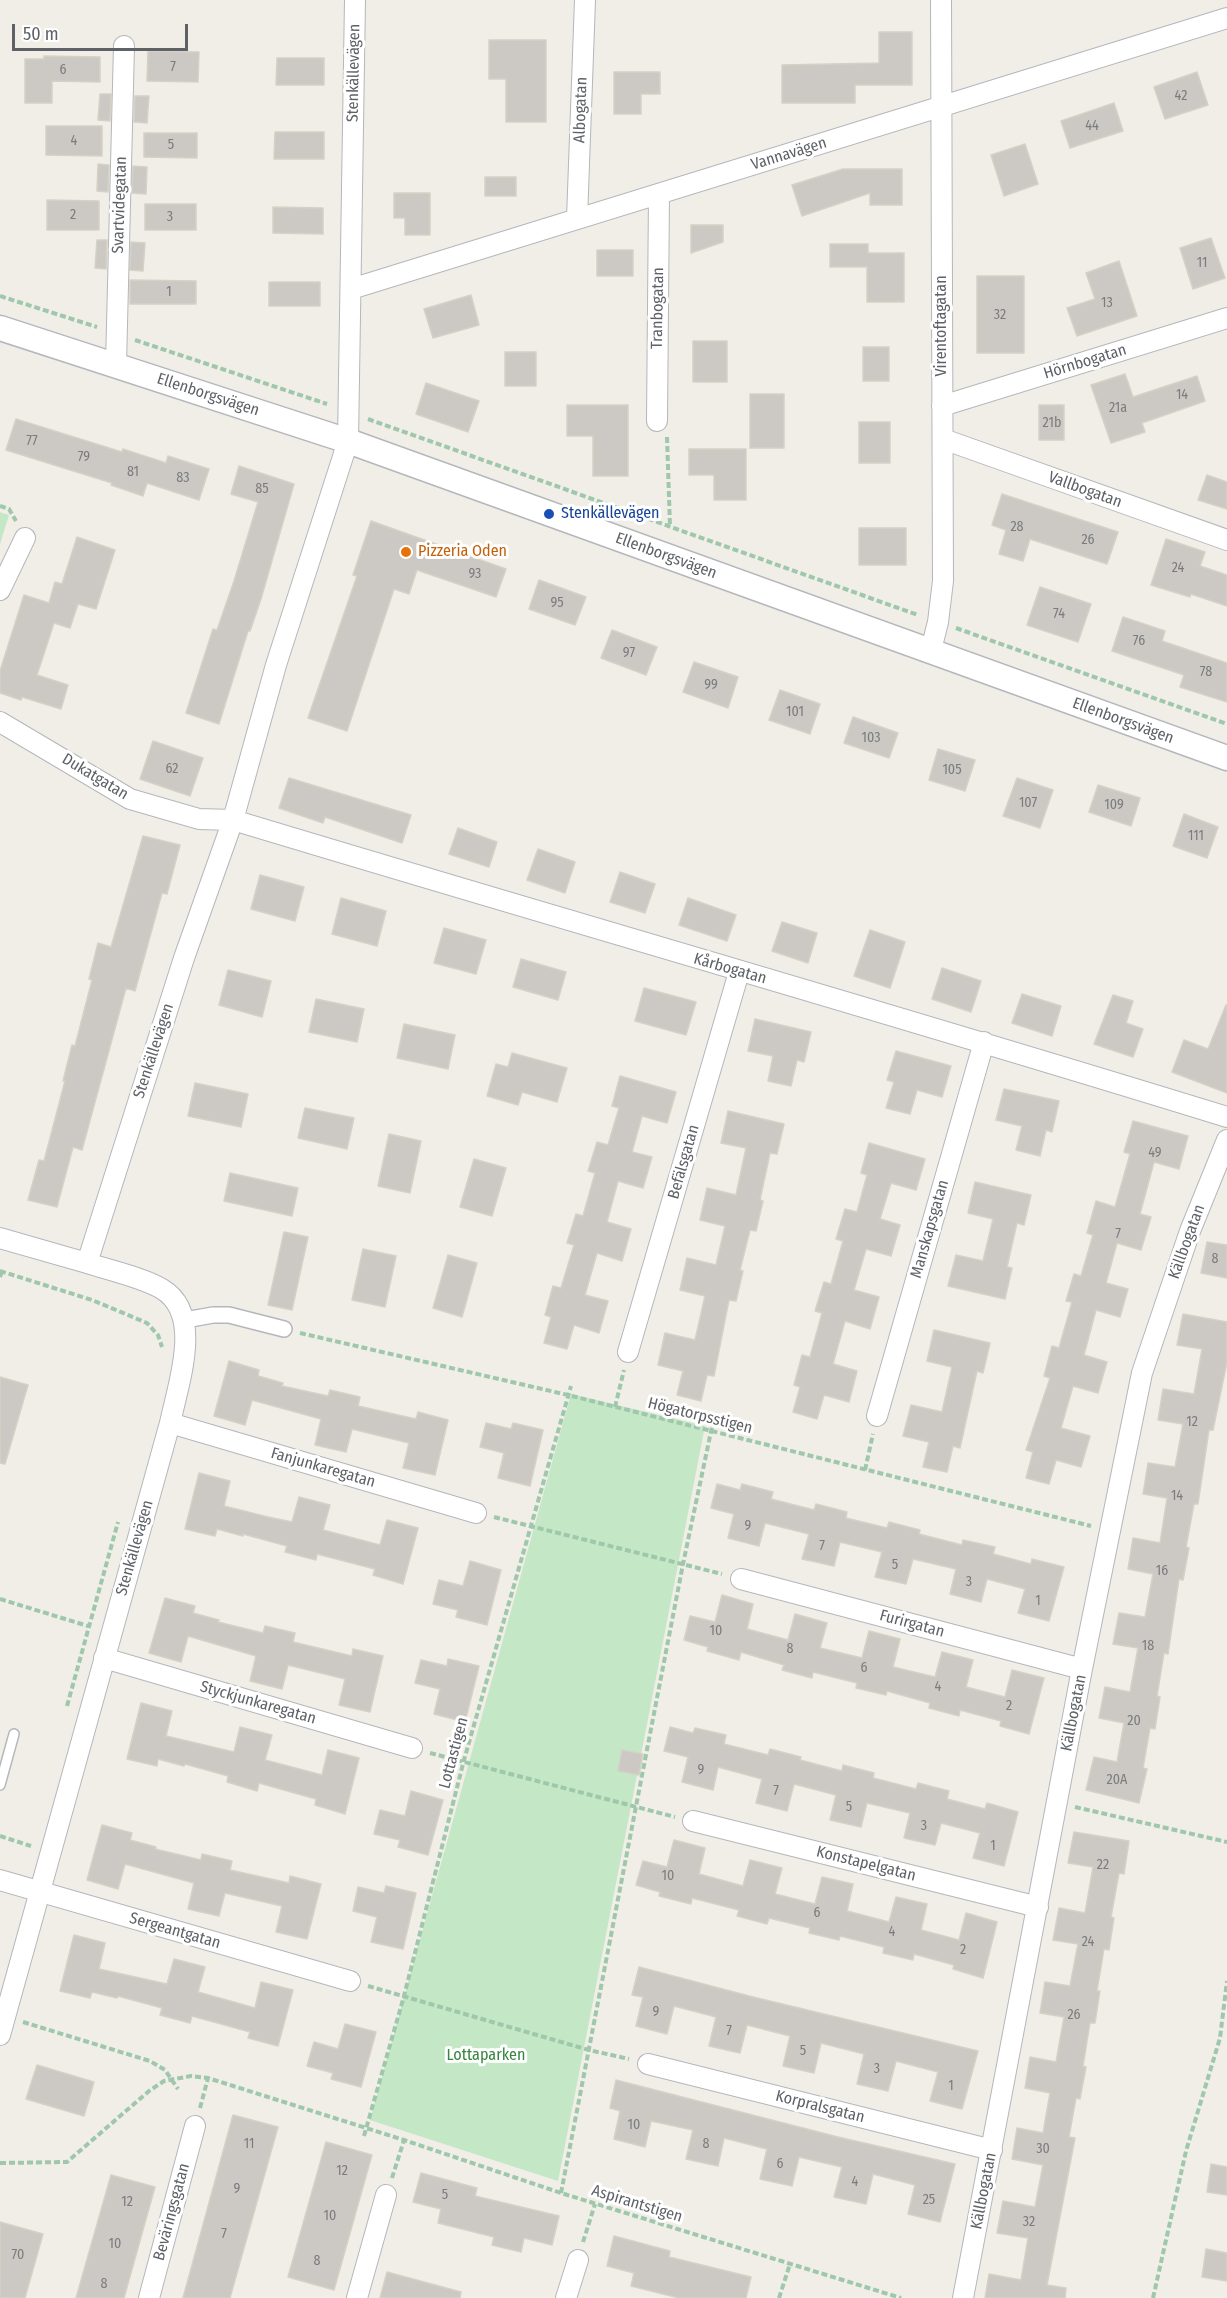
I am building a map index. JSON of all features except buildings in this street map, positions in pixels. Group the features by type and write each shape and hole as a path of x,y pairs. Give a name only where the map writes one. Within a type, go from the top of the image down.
{"street":[{"name":"Stenkällevägen","path":"87,1263 184,958 233,820 276,665 348,441 355,0"},
{"name":"Albogatan","path":"577,219 585,0"},
{"name":"Virentoftagatan","path":"931,650 938,622 943,581 941,0"},
{"name":"Vannavägen","path":"351,289 1227,18"},
{"name":"Svartvidegatan","path":"116,364 124,46"},
{"name":"Tranbogatan","path":"657,421 659,194"},
{"name":"Hörnbogatan","path":"942,406 1227,318"},
{"name":"Ellenborgsvägen","path":"0,328 348,441 1227,758"},
{"name":"Vallbogatan","path":"942,439 1227,540"},
{"path":"0,590 25,538"},
{"name":"Dukatgatan","path":"0,722 130,799 199,819 233,820"},
{"name":"Kårbogatan","path":"233,820 739,972 984,1042 1227,1117"},
{"name":"Befälsgatan","path":"628,1352 739,972"},
{"name":"Manskapsgatan","path":"877,1416 984,1042"},
{"name":"Källbogatan","path":"963,2298 1082,1669 1142,1373 1190,1231 1227,1140"},
{"path":"0,1238 87,1263 161,1288 174,1297 185,1320 213,1315 229,1315 284,1329"},
{"name":"Stenkällevägen","path":"3,2026 170,1423 186,1342 185,1320"},
{"name":"Fanjunkaregatan","path":"170,1423 476,1512"},
{"name":"Furirgatan","path":"741,1579 1082,1669"},
{"name":"Styckjunkaregatan","path":"104,1658 412,1748"},
{"name":"Konstapelgatan","path":"693,1821 1038,1907"},
{"name":"Sergeantgatan","path":"0,1880 350,1981"},
{"name":"Korpralsgatan","path":"648,2064 992,2150"},
{"name":"Beväringsgatan","path":"149,2298 195,2126"},
{"path":"357,2298 386,2195"},
{"path":"566,2298 578,2260"}],"lane":[{"path":"0,1785 14,1734"}],"path":[{"path":"0,296 349,412 1227,724"},
{"path":"657,421 667,434 670,526"},
{"path":"0,1277 1,1271 92,1300 147,1323 158,1335 163,1351"},
{"name":"Högatorpsstigen","path":"284,1329 568,1395 1110,1530"},
{"path":"615,1407 628,1352"},
{"name":"Lottastigen","path":"364,2136 404,1996 464,1761 529,1526 571,1386"},
{"path":"864,1470 877,1416"},
{"path":"561,2193 683,1564 713,1422"},
{"path":"476,1512 741,1579"},
{"path":"67,1706 120,1514"},
{"path":"0,1599 88,1626"},
{"path":"412,1748 693,1821"},
{"path":"1057,1803 1227,1842"},
{"path":"0,1836 52,1852"},
{"path":"350,1981 648,2064"},
{"path":"1153,2298 1186,2151 1220,2038 1227,1981"},
{"path":"3,2026 150,2061 165,2070 178,2089"},
{"path":"195,2126 208,2078"},
{"name":"Aspirantstigen","path":"366,2129 595,2204 901,2298"},
{"path":"386,2195 404,2140"},
{"path":"578,2260 595,2204"},
{"path":"779,2298 790,2264"}],"green space":[{"path":"0,512 9,515 0,544"},
{"name":"Lottaparken","path":"571,1394 705,1426 558,2181 370,2120"}],"place":[{"name":"Stenkällevägen","path":"549,514"},
{"name":"Pizzeria Oden","path":"406,552"}]}
